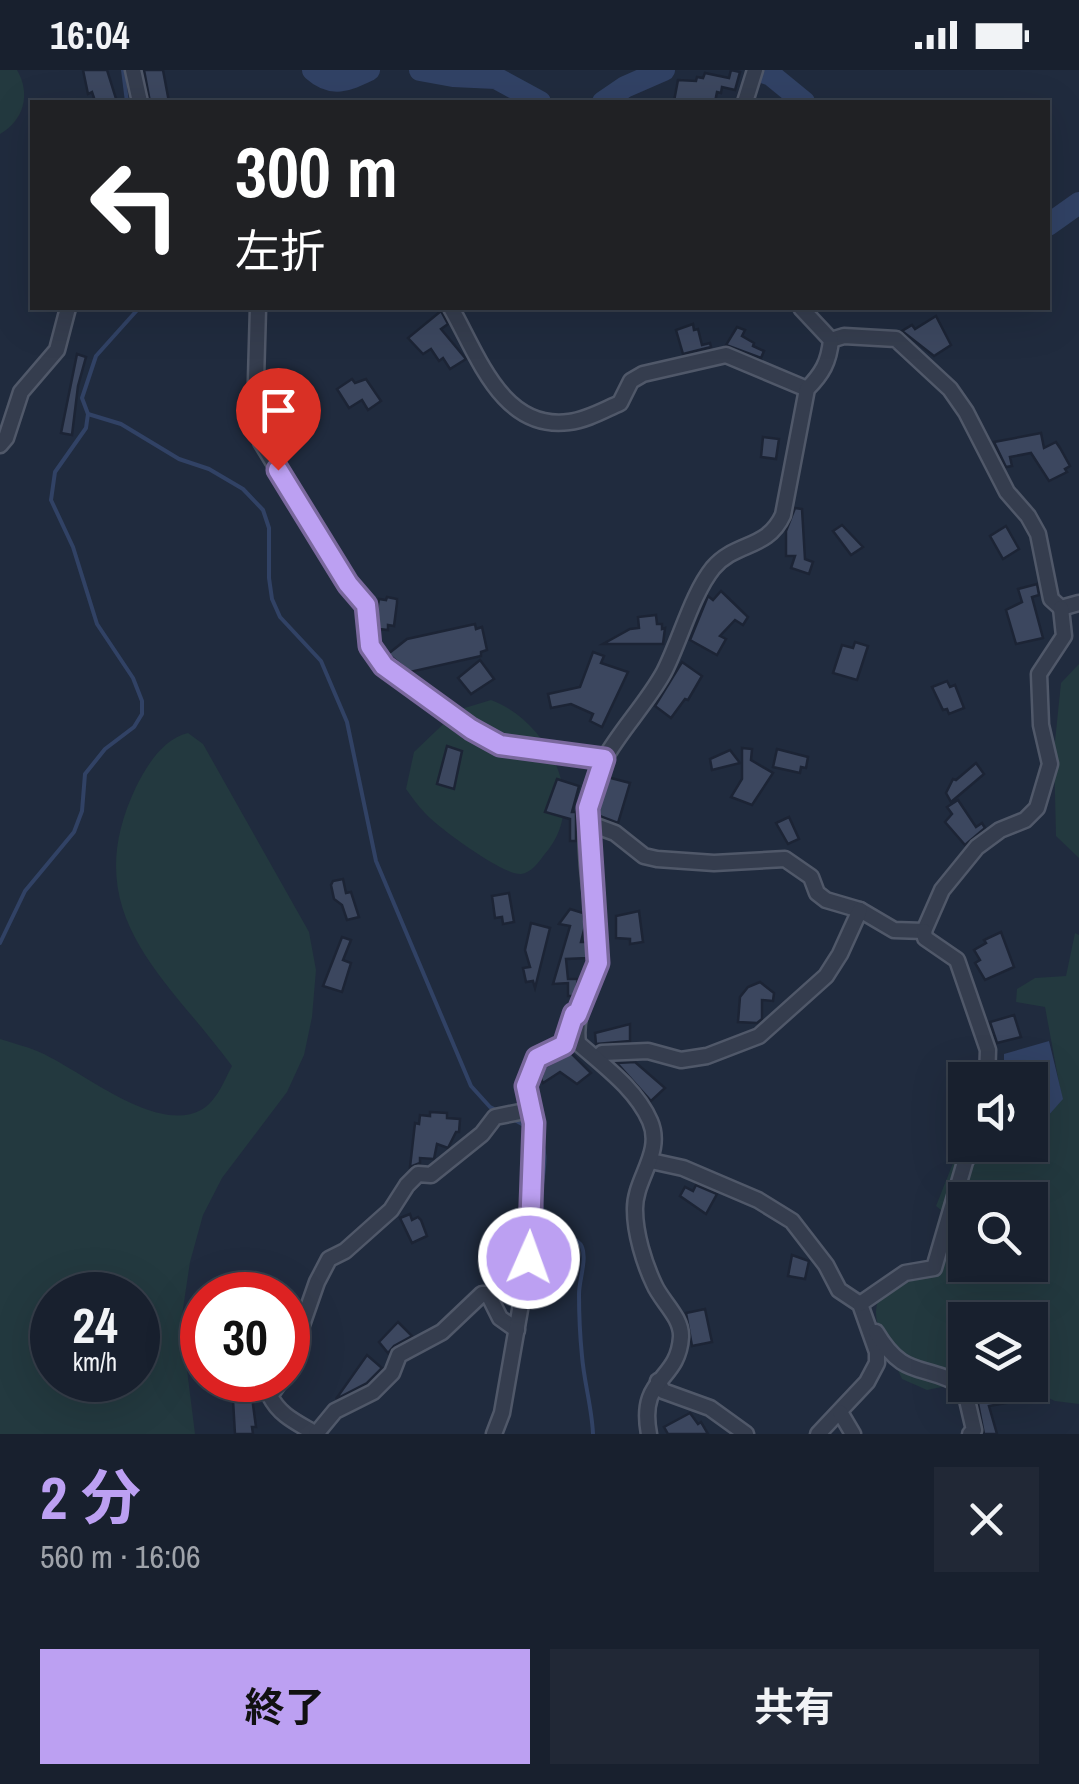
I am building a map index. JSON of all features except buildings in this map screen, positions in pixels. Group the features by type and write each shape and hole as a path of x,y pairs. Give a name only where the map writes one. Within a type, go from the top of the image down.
{"street":[{"path":"133,70 140,100"},
{"path":"746,100 755,70"},
{"path":"0,445 21,392 58,350 68,310"},
{"path":"258,310 255,414 260,442 348,584 366,605 370,646 384,666 471,729 500,745 604,759"},
{"path":"452,310 492,386 512,405 542,421 582,419 620,403 632,381 644,374 726,355 806,389"},
{"path":"648,1434 648,1396 678,1354 681,1332 654,1286 634,1208 654,1140 644,1110 598,1058 578,1043 577,1015 598,963 599,948 591,900 588,808 604,759 662,674 711,570 730,552 758,543 776,530 783,515 806,389 830,358 831,340 802,310"},
{"path":"831,340 844,336 896,340 950,389 1007,492 1033,525 1051,599 1061,608 1064,636 1038,674 1041,725 1050,764 1037,808 1025,820 1000,830 978,846 942,890 924,931 925,938 957,960 988,1050 988,1062"},
{"path":"1061,608 1079,602"},
{"path":"588,823 615,833 644,856 656,859 714,863 785,859 811,877 817,892 826,900 860,910 894,930 924,931"},
{"path":"598,1058 602,1053 648,1052 681,1060 708,1056 759,1036 826,976 860,910"},
{"path":"494,1434 502,1413 529,1258 534,1123 526,1097 530,1070 537,1058 564,1045 574,1014 577,1015"},
{"path":"310,1302 329,1259 345,1252 391,1210 418,1174 431,1175 482,1134 495,1117 530,1110"},
{"path":"650,1161 683,1168 758,1200 792,1221 840,1290 867,1315 889,1353 918,1372 948,1377 964,1387 975,1433"},
{"path":"862,1310 905,1273 934,1268 966,1162"},
{"path":"272,1402 284,1416 316,1434 334,1411 373,1392 392,1373 399,1355 442,1332 482,1294 494,1300 500,1318 517,1330"},
{"path":"818,1434 866,1382 876,1363 862,1310"},
{"path":"658,1382 663,1391 710,1408 746,1434"},
{"path":"840,1412 853,1434"}],"green space":[{"path":"0,70 17,70 24,97 20,114 0,134"},
{"path":"1079,664 1079,858 1056,836 1054,751 1061,683"},
{"path":"491,700 530,726 556,766 563,789 564,812 558,834 537,864 521,874 486,859 456,839 425,813 406,789 414,752 458,710"},
{"path":"188,733 203,744 309,932 316,970 304,1055 287,1092 222,1178 203,1215 188,1272 180,1272 180,1402 191,1402 195,1434 0,1434 0,1039 37,1051 118,1096 162,1114 182,1115 207,1106 232,1066 156,971 122,906 116,871 120,831 145,770 171,741"},
{"path":"1075,933 1079,935 1079,1404 1048,1398 1048,1302 948,1302 948,1386 927,1390 902,1379 879,1328 876,1311 884,1293 931,1272 948,1253 948,1282 1048,1282 1048,1182 948,1182 948,1216 936,1206 953,1162 1048,1162 1048,1116 1062,1099 1045,1007 1016,1002 1017,989 1035,978 1066,976"}],"water":[{"path":"1049,1041 1063,1099 1048,1116 1048,1062 1004,1062 1004,1054"}],"waterway":[{"path":"123,70 127,100"},
{"path":"313,70 334,81 369,70"},
{"path":"420,70 496,78 536,100"},
{"path":"606,100 664,70"},
{"path":"757,70 771,75 802,100"},
{"path":"1050,224 1079,203"},
{"path":"0,943 25,891 74,832 82,811 85,774 105,749 134,727 142,714 142,701 133,678 97,624 73,547 51,500 55,472 86,428 88,414 82,398 96,356 137,310"},
{"path":"88,414 121,424 179,459 209,469 243,489 263,510 269,528 272,599 280,617 321,661 347,722 376,861 471,1086 500,1112"},
{"path":"513,1119 531,1129"},
{"path":"538,1136 544,1153 541,1202 546,1220 579,1243 583,1252 580,1325 593,1434"}],"route":[{"path":"278,470 348,584 366,605 370,646 384,666 471,729 500,745 604,759 588,808 598,963 564,1045 537,1058 526,1086 534,1123 529,1258"}]}
